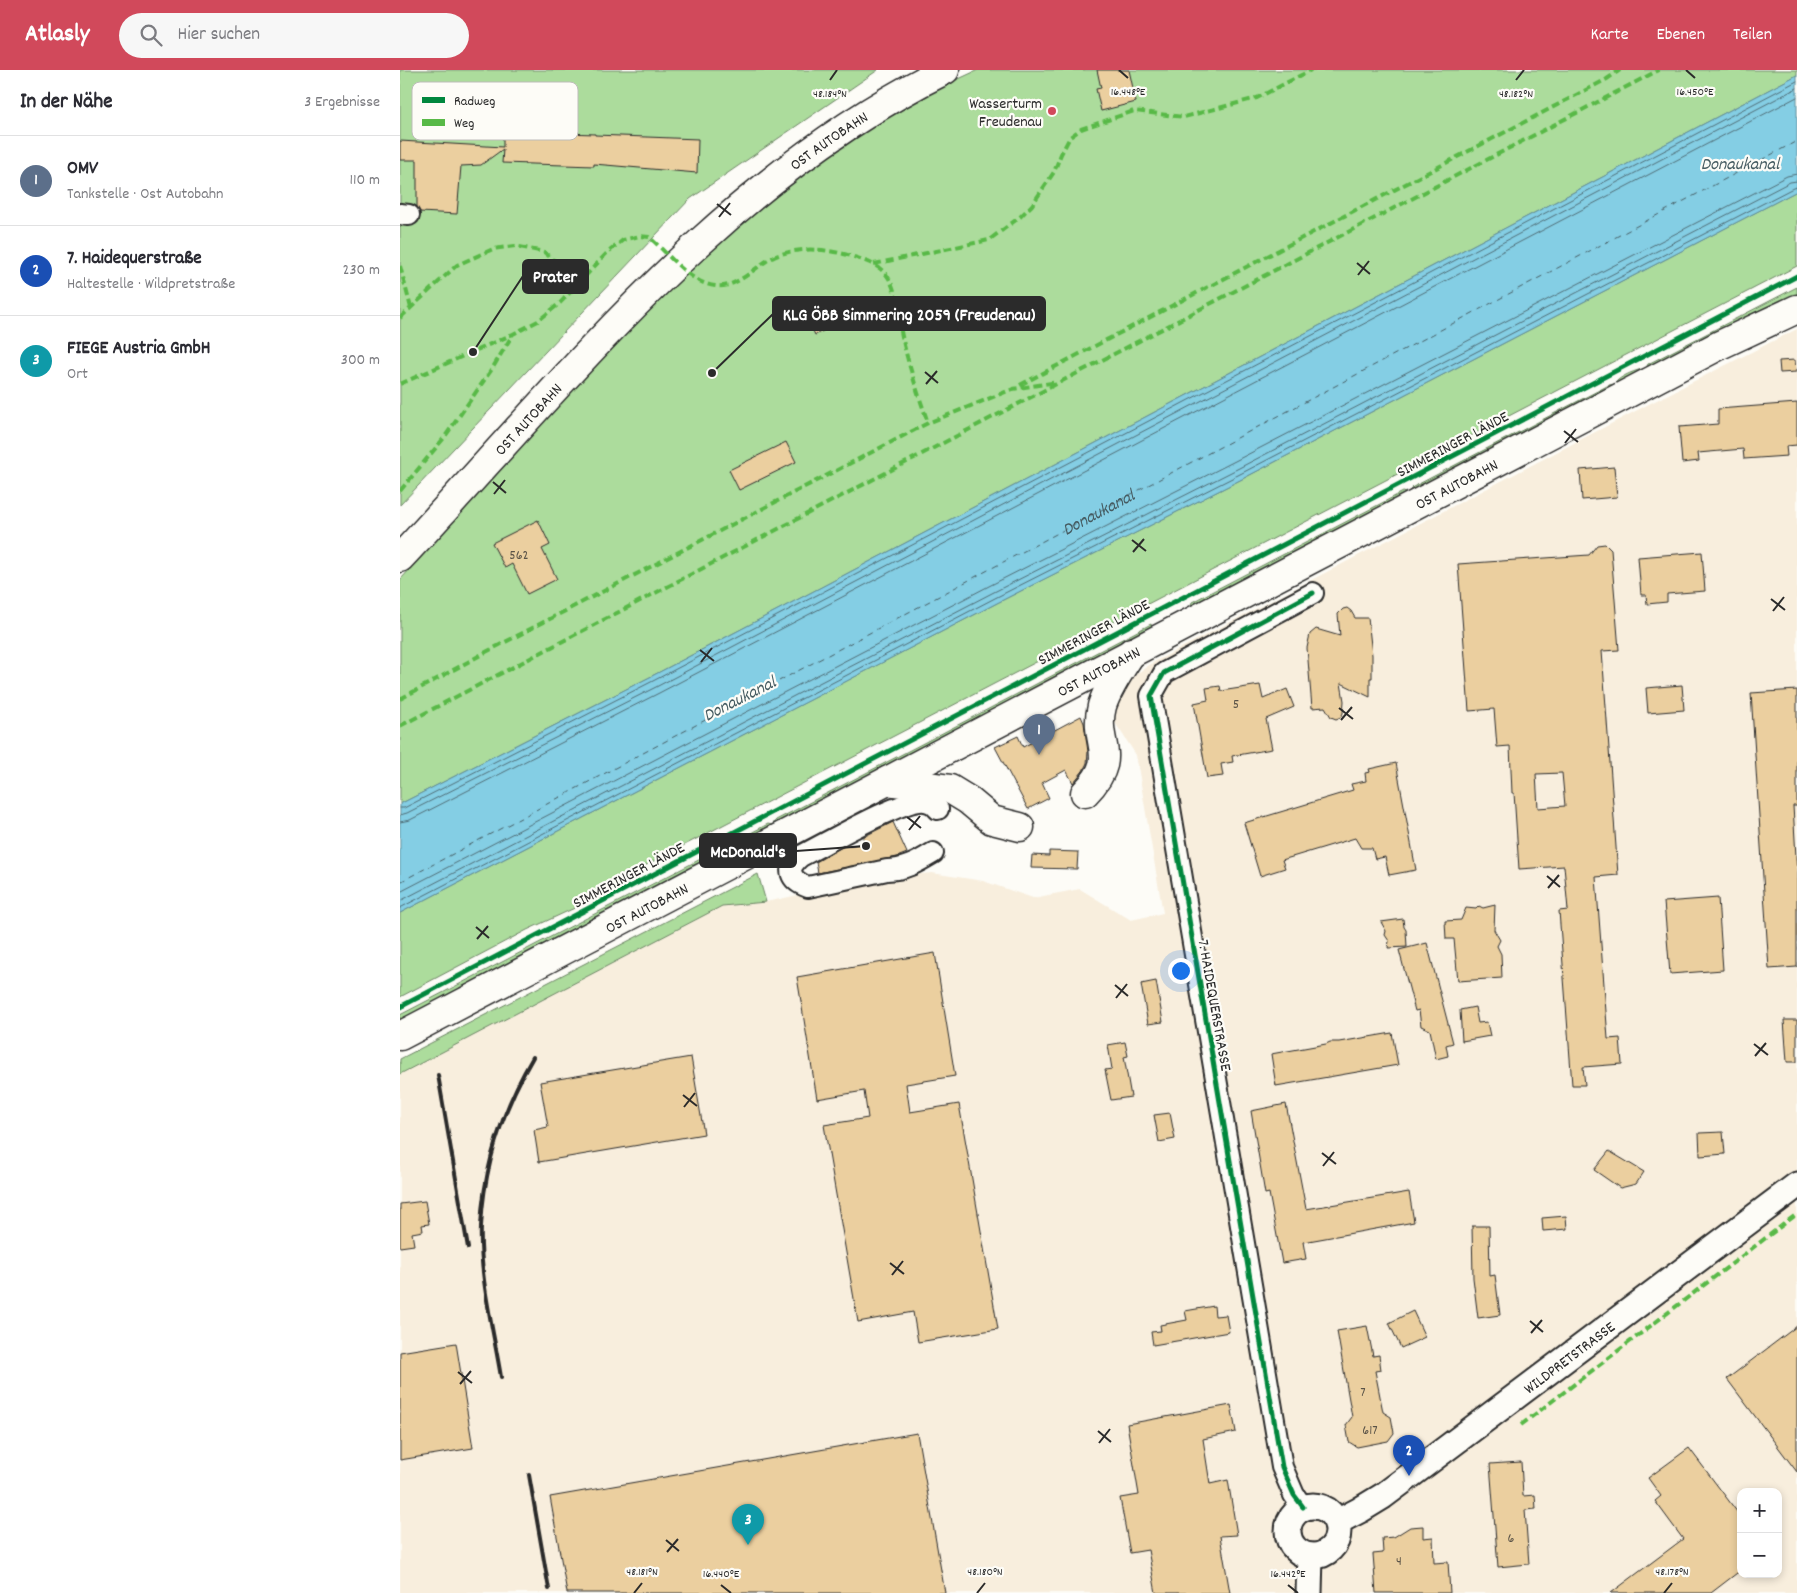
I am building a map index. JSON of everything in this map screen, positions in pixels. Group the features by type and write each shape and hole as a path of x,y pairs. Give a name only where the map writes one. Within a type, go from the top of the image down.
{"highway":[{"name":"OST AUTOBAHN","path":"400,558 560,380 657,282 698,244 772,181 822,143 916,84 945,70"},
{"name":"OST AUTOBAHN","path":"400,1036 1712,349 1797,309"},
{"path":"1085,793 1103,769 1105,756 1101,726 1102,708 1108,693 1132,652"},
{"path":"887,781 950,790 968,800 984,827 992,820 1020,827"}],"main road":[{"name":"WILDPRETSTRASSE","path":"1337,1522 1383,1496 1797,1185"},
{"path":"1317,1506 1325,1508 1337,1522 1339,1530 1336,1542 1324,1554 1310,1556 1298,1552 1288,1537 1290,1520 1303,1507 1317,1506"},
{"path":"1308,1593 1310,1556"}],"street":[{"name":"7. HAIDEQUERSTRASSE","path":"1303,1507 1294,1495 1282,1467 1151,696 1164,673 1313,593"},
{"path":"933,853 915,864 899,870 887,870 808,887 793,879 791,870 794,861 801,856 892,809 911,802 925,801 934,804 938,809"}],"shaded area":[{"path":"1797,329 1797,1593 400,1593 400,1074 722,906 766,902 877,878 932,873 983,881 1033,898 1080,889 1131,920 1163,913 1136,755 1112,718 1111,712 1130,678 1154,662"}],"green space":[{"path":"400,70 878,70 690,199 400,505"},
{"path":"978,70 1797,70 1797,75 650,677 400,804 400,580 596,364 664,295 735,229 810,169 891,115"},
{"path":"1797,191 1797,266 577,901 579,906 527,930 400,997 400,913"},
{"path":"1797,287 1797,296 1192,608 1190,607 1192,602 1403,492 1407,493 1413,487 1614,384 1625,376 1646,368 1648,364"},
{"path":"1151,624 1152,628 610,915 607,911 605,912 606,917 543,950 541,945 537,947 540,952 465,991 462,986 459,988 461,993 400,1025 400,1015 768,824 772,825 776,820"},
{"path":"758,874 766,902 722,906 400,1074 400,1059"}],"water":[{"name":"Donaukanal","path":"1797,75 1797,191 400,913 400,804 650,677"}],"building":[{"path":"1097,70 1129,70 1136,102 1101,111 1096,89 1101,88"},
{"path":"578,133 698,139 697,173 594,164 594,166 502,163 503,149 481,165 461,166 457,214 420,212 417,207 417,160 400,160 400,141 503,147 503,140 578,140"},
{"path":"820,312 827,329 815,335 807,318"},
{"path":"1795,360 1796,372 1780,373 1779,361"},
{"path":"1797,403 1797,445 1786,446 1787,456 1744,459 1743,449 1698,453 1699,461 1682,463 1679,427 1718,424 1718,409"},
{"path":"786,442 796,462 739,490 729,470"},
{"path":"1614,467 1617,497 1582,500 1580,470"},
{"path":"538,520 550,545 542,549 557,579 527,594 512,564 505,568 492,543"},
{"path":"1605,544 1611,550 1619,650 1602,651 1618,875 1596,877 1608,1039 1620,1038 1622,1064 1583,1067 1585,1085 1572,1085 1559,911 1568,910 1564,866 1519,869 1510,746 1497,747 1494,709 1469,711 1458,564 1589,555 1597,545","holes":["1562,773 1565,806 1538,808 1536,774"]},
{"path":"1702,552 1705,591 1667,594 1667,602 1647,604 1646,595 1641,595 1638,557"},
{"path":"1347,608 1355,618 1368,618 1372,655 1372,678 1370,678 1370,697 1341,683 1344,701 1343,713 1341,717 1336,719 1331,717 1325,707 1312,708 1307,648 1310,634 1316,629 1340,636 1338,614"},
{"path":"1260,685 1263,699 1287,689 1294,707 1266,719 1272,749 1232,756 1233,762 1221,764 1223,776 1207,778 1194,703 1208,700 1206,688 1220,686 1221,691"},
{"path":"1682,685 1684,710 1648,713 1646,688"},
{"path":"1797,690 1797,806 1793,806 1797,874 1797,967 1769,969 1751,693"},
{"path":"1081,716 1084,723 1088,752 1087,763 1083,771 1073,783 1066,770 1042,783 1049,798 1028,809 995,747 1018,736 1023,747"},
{"path":"1396,763 1416,870 1389,875 1385,857 1375,859 1372,848 1361,848 1355,838 1282,860 1285,868 1260,876 1244,823 1353,790 1351,784 1366,781 1365,773 1370,772 1369,769"},
{"path":"893,822 907,853 897,857 818,873 816,862 842,847 864,843 863,837"},
{"path":"1049,851 1078,852 1077,869 1031,868 1032,855 1049,856"},
{"path":"1718,898 1723,970 1670,974 1664,902"},
{"path":"1495,905 1494,930 1500,940 1497,946 1501,954 1502,978 1458,981 1454,939 1446,939 1445,921 1461,920 1466,908 1476,909 1479,906 1483,908"},
{"path":"1403,919 1407,947 1388,948 1389,941 1381,922"},
{"path":"1427,943 1453,1043 1446,1045 1448,1056 1436,1059 1430,1030 1421,1026 1419,1010 1415,1011 1399,950"},
{"path":"935,953 955,1076 906,1084 910,1112 959,1104 998,1329 918,1342 913,1312 858,1322 824,1125 868,1118 864,1091 817,1099 797,977"},
{"path":"1156,981 1163,1022 1148,1024 1141,984"},
{"path":"1475,1007 1478,1023 1487,1022 1490,1036 1462,1041 1460,1010"},
{"path":"1784,1020 1797,1020 1797,1062 1787,1062"},
{"path":"1392,1033 1398,1065 1276,1086 1271,1054 1330,1042"},
{"path":"1125,1042 1128,1056 1124,1057 1131,1097 1111,1100 1105,1070 1112,1069 1108,1045"},
{"path":"691,1057 704,1134 539,1162 534,1130 548,1127 540,1082"},
{"path":"1286,1104 1306,1209 1409,1192 1414,1222 1303,1242 1306,1259 1282,1263 1269,1193 1265,1194 1251,1111"},
{"path":"1170,1113 1175,1139 1159,1142 1154,1115"},
{"path":"1723,1132 1725,1154 1700,1156 1699,1133"},
{"path":"1609,1151 1644,1172 1636,1184 1620,1188 1594,1170"},
{"path":"425,1201 429,1224 422,1225 423,1231 412,1233 414,1245 400,1247 400,1204"},
{"path":"1566,1216 1567,1229 1543,1231 1542,1218"},
{"path":"1472,1226 1489,1226 1490,1276 1495,1275 1500,1315 1478,1318 1473,1278"},
{"path":"1214,1306 1215,1316 1226,1315 1229,1332 1153,1345 1151,1332 1161,1331 1160,1325 1187,1320 1185,1311"},
{"path":"1413,1311 1425,1337 1401,1348 1389,1323"},
{"path":"1367,1326 1373,1356 1379,1355 1381,1370 1375,1371 1383,1412 1391,1417 1394,1433 1388,1441 1357,1447 1349,1442 1346,1425 1352,1417 1337,1331"},
{"path":"1797,1326 1797,1472 1727,1379"},
{"path":"456,1343 473,1448 400,1460 400,1352"},
{"path":"1231,1405 1236,1432 1203,1439 1210,1484 1228,1480 1237,1535 1220,1536 1230,1593 1156,1593 1148,1550 1130,1553 1120,1498 1139,1495 1127,1424"},
{"path":"917,1433 945,1593 567,1593 550,1497"},
{"path":"1689,1448 1737,1512 1737,1573 1711,1593 1611,1593 1683,1539 1655,1501 1661,1496 1648,1478"},
{"path":"1521,1462 1523,1496 1535,1495 1536,1509 1525,1510 1529,1564 1498,1567 1490,1464"},
{"path":"1423,1526 1423,1538 1433,1537 1434,1563 1448,1562 1450,1593 1376,1593 1373,1554 1383,1553 1382,1538 1394,1537 1410,1527"}],"ferry route":[{"path":"400,882 1797,141"}],"railway":[{"path":"501,1377 482,1264 481,1226 483,1203 496,1138 512,1097 533,1057"},
{"path":"438,1075 468,1248"},
{"path":"529,1475 549,1589"}],"marked path":[{"path":"874,264 989,240 1020,217 1032,205 1054,172 1070,137 1081,129 1134,111 1184,117 1257,98 1311,70"},
{"path":"1020,385 1607,79 1620,70"},
{"path":"400,726 1659,70"},
{"path":"400,384 538,321 560,303 606,254 623,240 640,236 649,237 679,266 696,279 705,284 715,286 729,285 778,255 800,250 835,252 857,258 878,267 888,277 893,288 905,347 928,423"},
{"path":"400,318 457,265 493,249 515,246 544,252 580,282"},
{"path":"400,266 411,308"},
{"path":"400,491 444,438 492,369 513,334"},
{"path":"400,699 486,652 928,423 1013,389 1057,382"},
{"path":"1521,1425 1797,1214"}],"cycle path":[{"name":"SIMMERINGER LÄNDE","path":"400,1007 1797,276"},
{"path":"1303,1507 1294,1495 1282,1467 1151,696 1164,673 1313,593"}],"place":[{"name":"Wasserturm Freudenau","path":"1052,111"},
{"name":"Prater","path":"473,352"},
{"name":"KLG ÖBB Simmering 2059 (Freudenau)","path":"712,373"},
{"name":"OMV","path":"1039,755"},
{"name":"McDonald's","path":"866,846"},
{"name":"7. Haidequerstraße","path":"1409,1476"},
{"name":"FIEGE Austria GmbH","path":"748,1545"}]}
